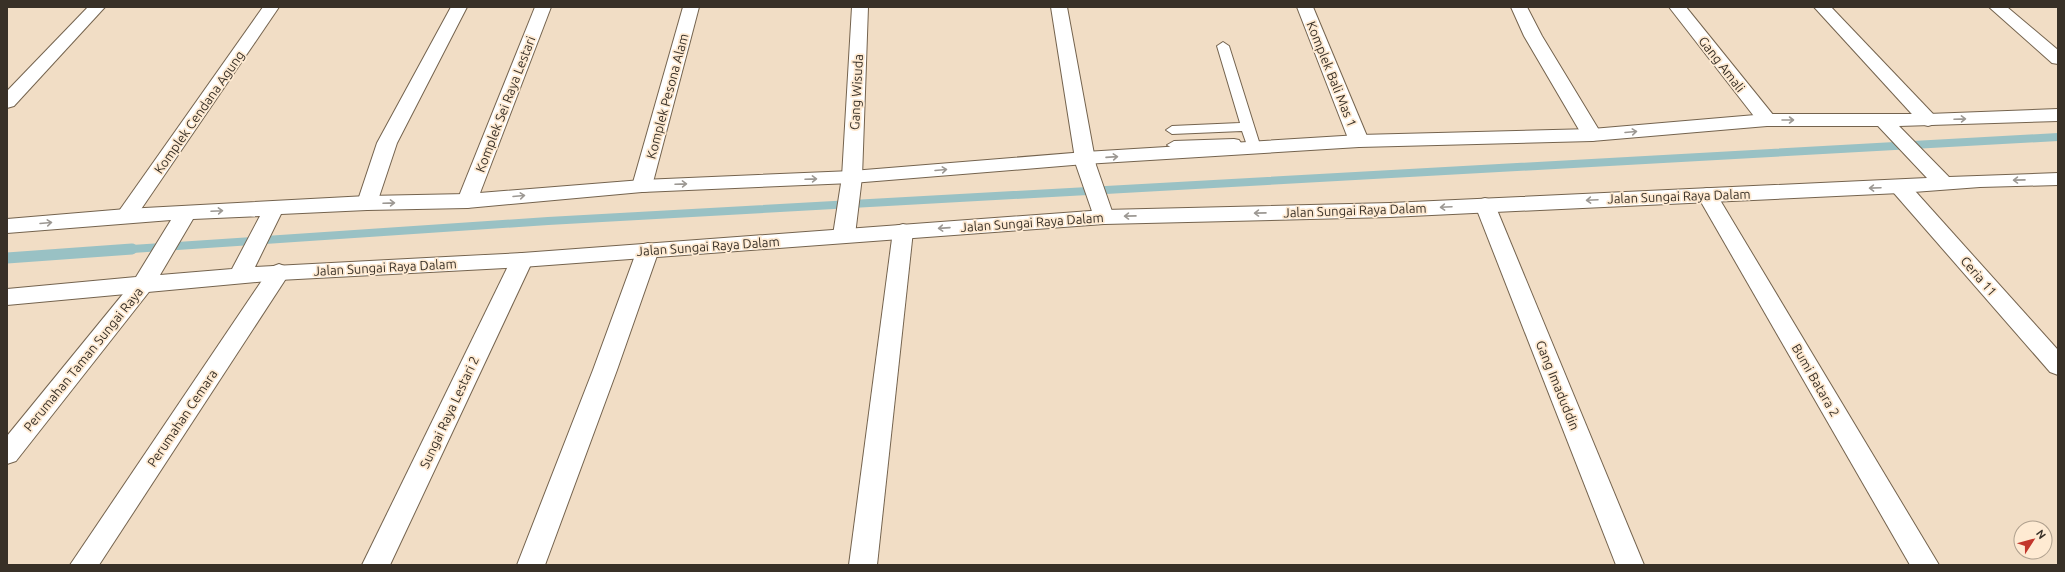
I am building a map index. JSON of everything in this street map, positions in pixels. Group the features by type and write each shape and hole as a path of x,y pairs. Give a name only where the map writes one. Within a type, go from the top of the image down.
{"street":[{"path":"7,102 97,7"},
{"name":"Komplek Cendana Agung","path":"126,216 271,7"},
{"path":"367,204 387,143 459,7"},
{"name":"Komplek Sei Raya Lestari","path":"467,201 543,7"},
{"name":"Komplek Pesona Alam","path":"642,186 691,7"},
{"name":"Gang Wisuda","path":"845,233 852,177 860,7"},
{"path":"1059,7 1086,162 1101,210"},
{"name":"Komplek Bali Mas 1","path":"1305,7 1349,120 1359,141"},
{"path":"1519,7 1533,36 1592,135"},
{"name":"Gang Amali","path":"1677,7 1767,120"},
{"path":"1822,7 1928,120"},
{"path":"1997,7 2058,59"},
{"path":"7,226 126,216 186,213 269,217 367,204 467,201 642,186 852,177 1086,162 1253,145 1592,135 1767,120 1888,126 1928,120 2058,115"},
{"path":"1888,126 1943,183"},
{"name":"Jalan Sungai Raya Dalam","path":"7,297 147,278 243,269 280,272 522,260 845,233 903,231 1101,210 1390,210 1900,187 1943,183 2058,179"},
{"name":"Ceria 11","path":"1900,187 2058,366"},
{"name":"Bumi Batara 2","path":"1707,195 1925,565"},
{"name":"Gang Imaduddin","path":"1485,205 1630,565"},
{"name":"Perumahan Taman Sungai Raya","path":"7,454 147,278 186,213"},
{"path":"243,269 269,217"},
{"path":"863,565 903,231"},
{"path":"531,565 605,370 648,250"},
{"name":"Sungai Raya Lestari 2","path":"376,565 522,260"},
{"name":"Perumahan Cemara","path":"84,565 280,272"}],"lane":[{"path":"1174,145 1253,145 1223,46"},
{"path":"1172,130 1248,127"}],"waterway":[{"path":"117,250 548,221 2058,137"},
{"path":"7,258 132,249"}]}
